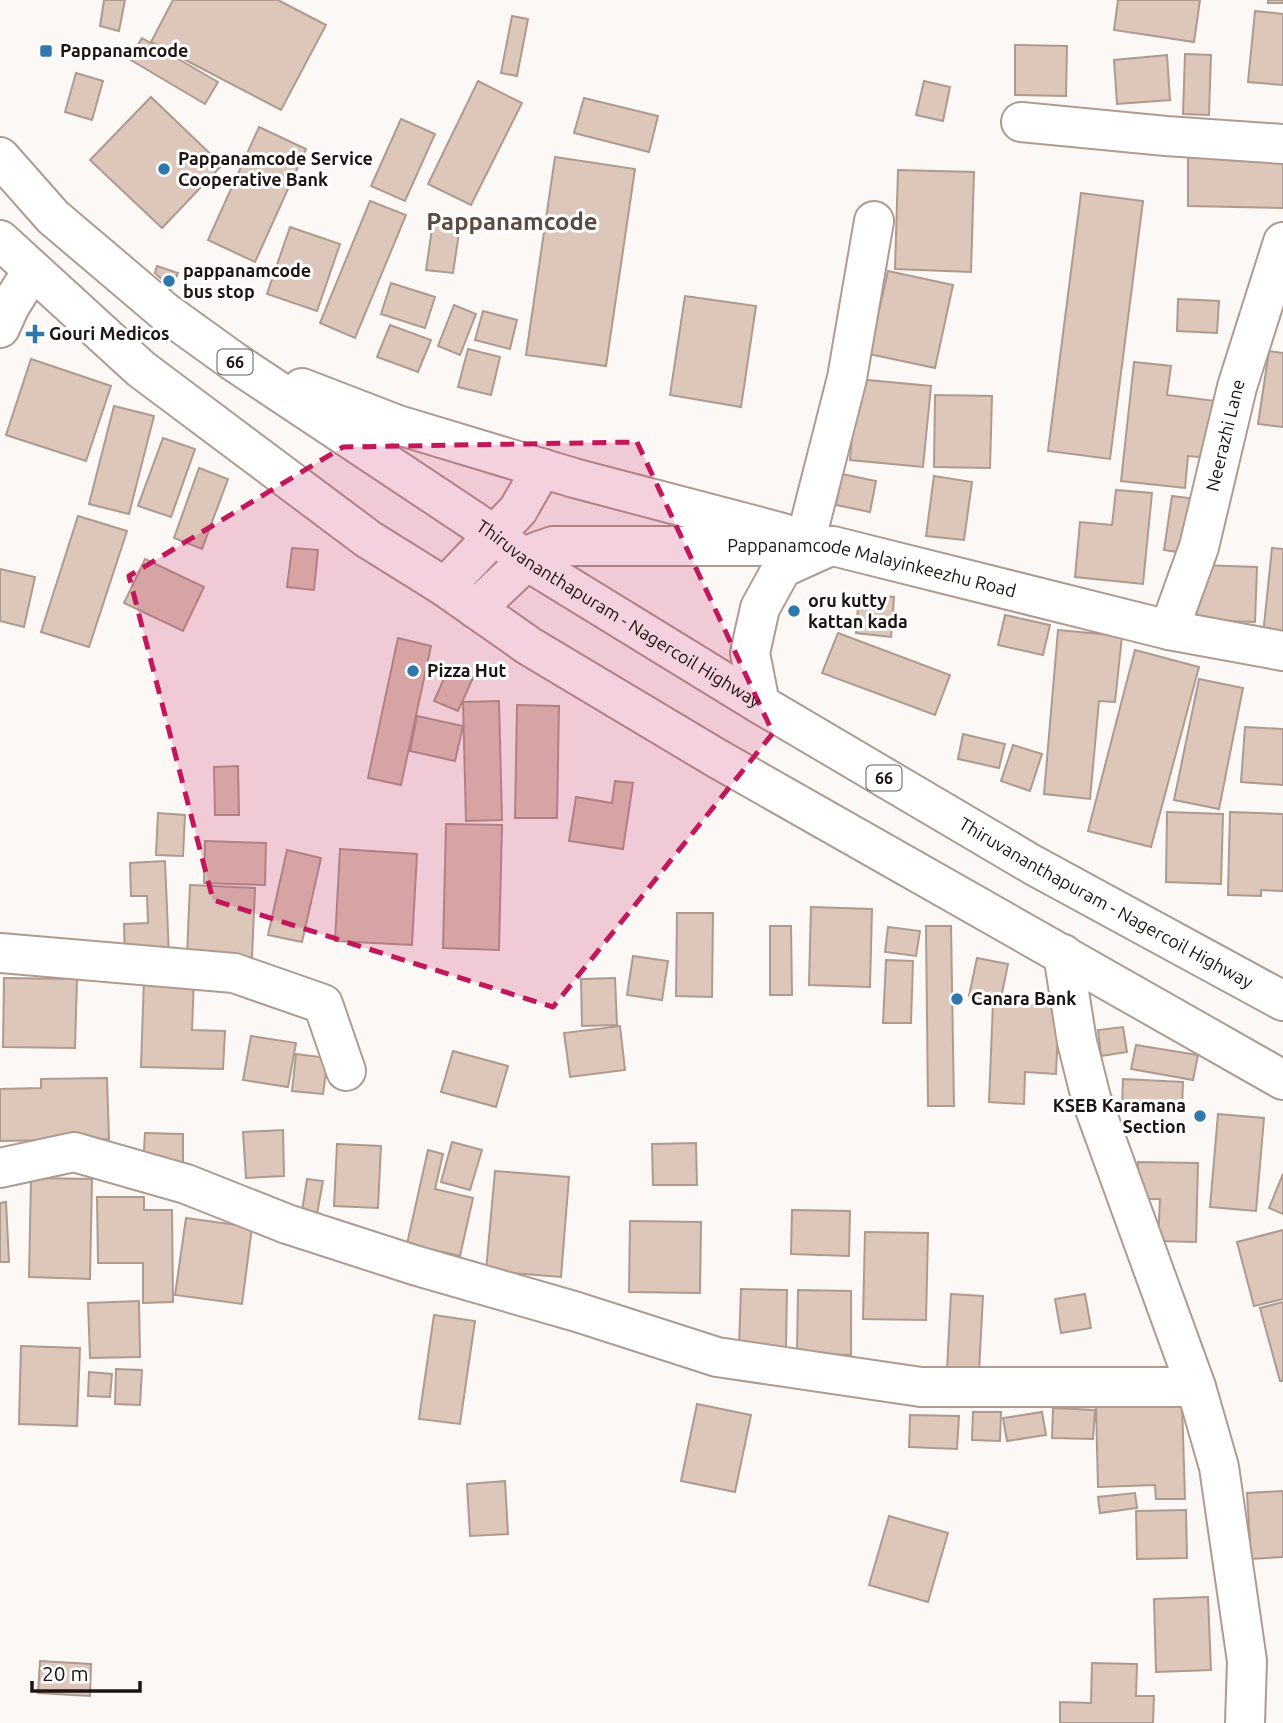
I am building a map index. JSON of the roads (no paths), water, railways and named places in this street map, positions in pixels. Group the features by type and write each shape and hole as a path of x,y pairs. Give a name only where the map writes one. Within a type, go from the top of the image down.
{"main road":[{"path":"1021,122 1283,144"},
{"name":"Thiruvananthapuram - Nagercoil Highway","path":"0,157 52,217 165,312 233,361 496,536 527,561 1032,865 1283,1002"},
{"path":"761,704 750,653 760,608 782,568 819,542 874,221"},
{"path":"0,240 141,369 368,539 445,587 529,646 706,752 1283,1080"},
{"name":"Neerazhi Lane","path":"1169,630 1199,547 1237,387 1283,242"},
{"path":"0,328 32,271"},
{"path":"233,361 398,425 542,468 819,542"},
{"path":"445,587 518,510 542,468"},
{"name":"Pappanamcode Malayinkeezhu Road","path":"476,609 536,552 553,546 819,542 1169,630 1283,650"},
{"path":"0,953 234,973 323,1004 346,1071"},
{"path":"1063,954 1077,1042 1091,1098 1196,1387 1219,1467 1247,1661 1245,1723"},
{"path":"0,1168 74,1152 186,1184 287,1224 414,1265 577,1312 717,1357 921,1387 1196,1387"}],"place":[{"name":"Pappanamcode","path":"46,51"},
{"name":"Pappanamcode Service Cooperative Bank","path":"164,169"},
{"name":"pappanamcode bus stop","path":"169,281"},
{"name":"Gouri Medicos","path":"35,334"},
{"name":"oru kutty kattan kada","path":"794,611"},
{"name":"Pizza Hut","path":"413,671"},
{"name":"Canara Bank","path":"957,999"},
{"name":"KSEB Karamana Section","path":"1200,1116"}],"district":[{"name":"Pappanamcode","path":"512,222"}]}
